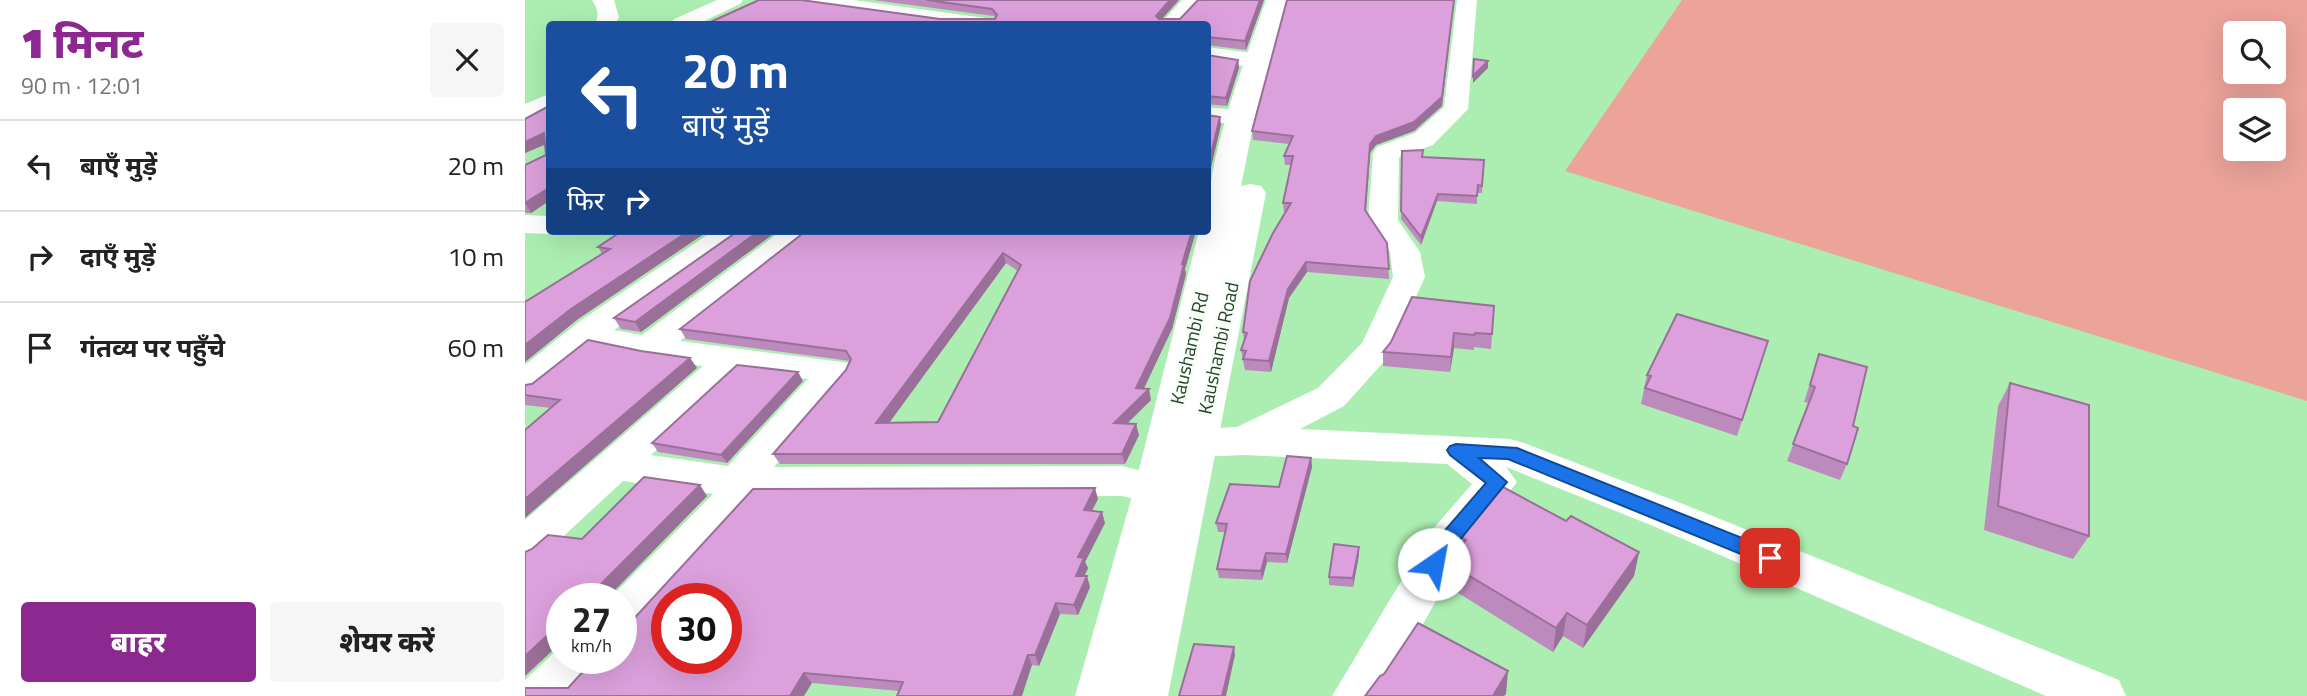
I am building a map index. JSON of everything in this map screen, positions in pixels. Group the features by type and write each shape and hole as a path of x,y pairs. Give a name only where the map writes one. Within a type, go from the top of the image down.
{"main road":[{"name":"Kaushambi Rd","path":"1211,214 1224,115 1259,61 1276,0"},
{"name":"Kaushambi Road","path":"1141,696 1295,0"},
{"name":"Kaushambi Rd","path":"1103,696 1157,489 1207,235"}],"street":[{"path":"602,0 607,4 610,17 607,21"},
{"path":"688,21 733,0"},
{"path":"807,0 868,4 962,21"},
{"path":"939,18 957,0"},
{"path":"1173,21 1193,0"},
{"path":"1244,441 1331,397 1377,348 1409,277 1405,252 1383,220 1386,153 1425,139 1456,109 1467,0"},
{"path":"1211,55 1259,61"},
{"path":"525,114 546,103"},
{"path":"525,214 531,215 525,222"},
{"path":"525,222 546,225"},
{"path":"525,383 588,335 592,329 727,235"},
{"path":"648,348 795,235"},
{"path":"588,335 648,348 836,372 737,482"},
{"path":"525,546 733,359"},
{"path":"1198,443 1244,441 1510,453 1668,515 2101,696"},
{"path":"1357,696 1447,542 1497,482 1456,450"},
{"path":"615,465 747,484 637,601"},
{"path":"737,482 1122,481 1157,489"},
{"path":"543,696 565,674"}],"shaded area":[{"path":"1682,0 2307,0 2307,401 1565,171"}],"building":[{"path":"759,0 801,0 940,19 995,19 997,15 992,9 927,0 1170,0 1156,16 1159,19 1180,19 1198,0 1260,0 1245,41 1211,37 1211,21 713,21"},
{"path":"1287,0 1454,0 1442,97 1414,122 1376,136 1370,144 1365,210 1387,243 1389,269 1306,262 1288,289 1269,361 1243,359 1246,351 1241,350 1247,333 1243,332 1250,281 1291,203 1283,203 1293,156 1284,156 1293,136 1252,131"},
{"path":"1211,56 1238,60 1226,98 1211,96"},
{"path":"1474,59 1488,61 1473,76"},
{"path":"546,108 546,155 544,133 525,142 525,119"},
{"path":"1211,116 1220,117 1211,154"},
{"path":"1423,150 1422,157 1484,160 1482,186 1478,185 1477,196 1438,194 1421,237 1401,211 1402,151"},
{"path":"546,155 546,190 525,203 525,165"},
{"path":"616,235 683,235 571,309 525,345 525,302 610,249 598,247"},
{"path":"732,235 754,235 635,322 614,318"},
{"path":"801,235 1191,235 1170,318 1136,388 1149,389 1114,423 1136,424 1122,454 773,454 846,370 851,359 846,351 680,329","holes":["1003,253 1021,265 938,422 876,423"]},
{"path":"1412,297 1494,306 1492,334 1454,333 1451,357 1383,352 1391,342"},
{"path":"1677,314 1768,341 1742,420 1645,388 1651,376 1647,375"},
{"path":"588,340 690,358 525,499 525,430 560,400 525,395 525,385 532,384"},
{"path":"1819,354 1867,367 1853,426 1858,428 1847,464 1793,444 1815,387 1810,385"},
{"path":"737,365 798,372 721,455 652,443"},
{"path":"2010,383 2089,405 2089,536 1998,506"},
{"path":"1287,456 1311,458 1286,554 1266,553 1261,571 1217,569 1227,524 1216,523 1230,484 1279,487"},
{"path":"644,477 700,485 602,583 546,583 546,637 525,656 525,552 548,535 582,539"},
{"path":"1501,486 1566,521 1571,516 1639,552 1587,625 1567,613 1556,628 1448,563 1466,540 1462,538 1465,532"},
{"path":"1095,488 1084,510 1102,512 1078,557 1084,558 1076,576 1087,576 1074,605 1056,603 1035,655 1028,655 1013,696 897,696 903,682 804,673 790,696 525,696 525,688 568,688 581,674 637,674 637,615 651,600 651,674 742,674 742,583 667,583 753,489"},
{"path":"1334,544 1359,547 1353,578 1329,577"},
{"path":"1418,623 1508,671 1493,696 1365,696 1384,674"},
{"path":"1194,644 1234,647 1222,696 1179,696"}],"route":[{"path":"1434,564 1447,542 1497,482 1456,450 1510,453 1770,558"}]}
